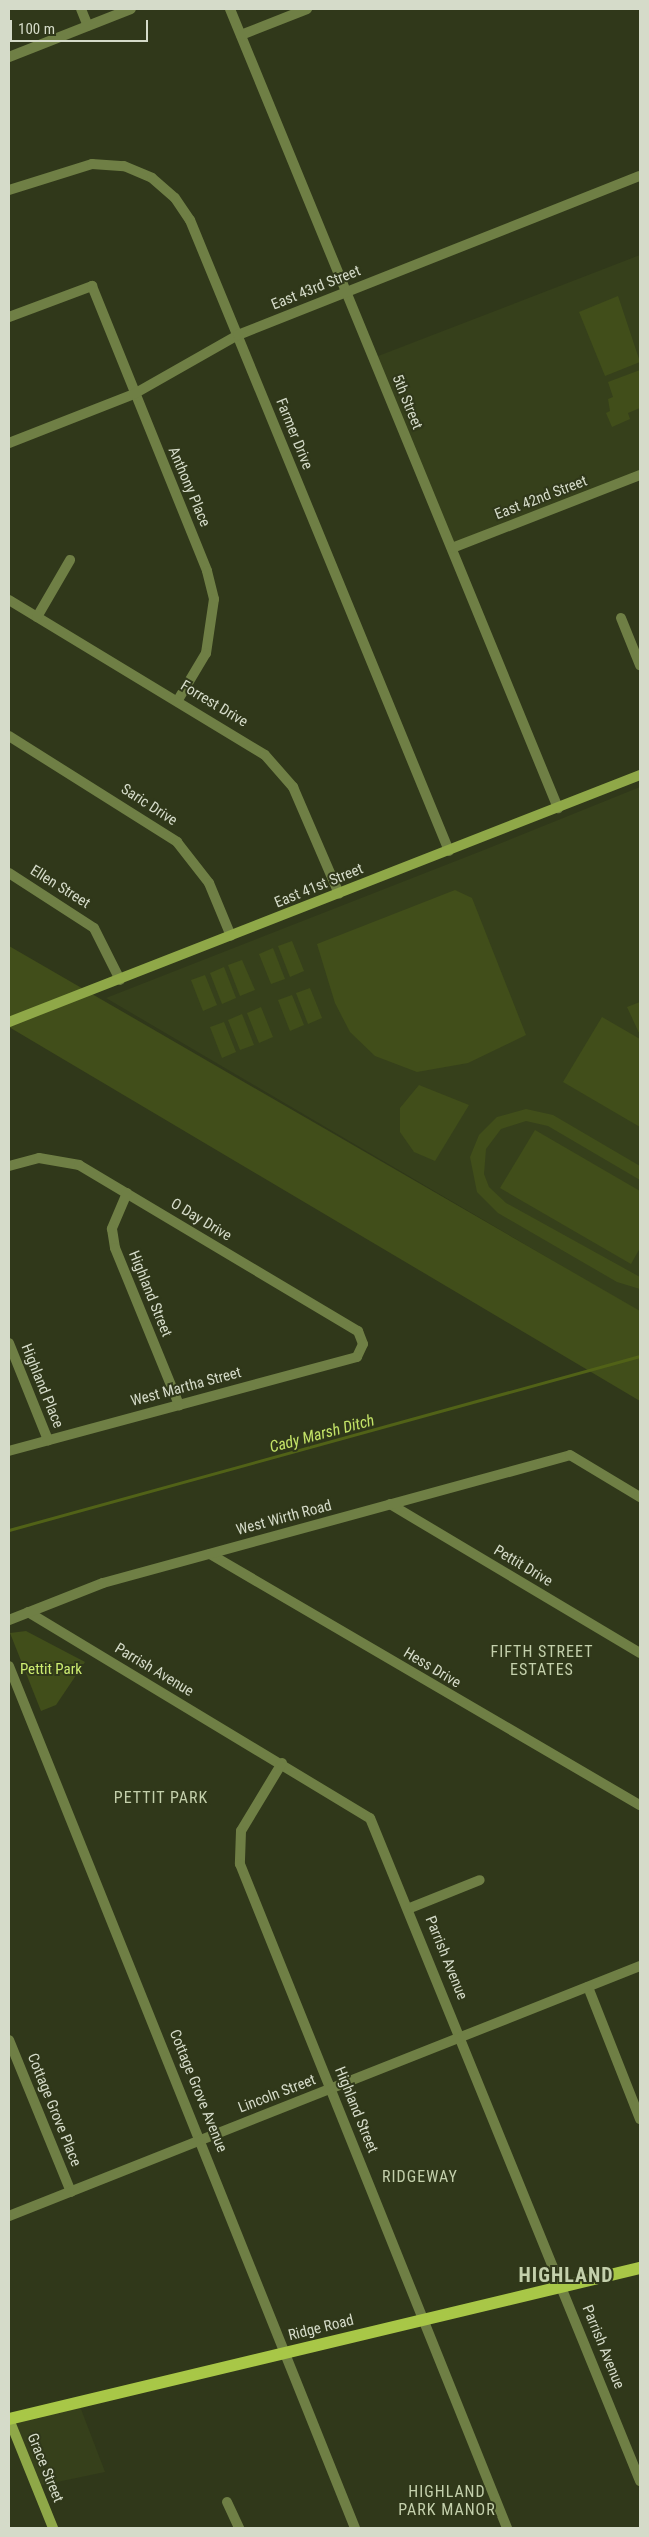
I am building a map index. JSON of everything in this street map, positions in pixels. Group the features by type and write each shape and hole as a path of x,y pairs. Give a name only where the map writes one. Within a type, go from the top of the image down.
{"main road":[{"name":"Ridge Road","path":"9,2419 640,2268"}],"street":[{"path":"81,9 88,26"},
{"path":"9,57 131,9"},
{"name":"5th Street","path":"230,9 558,808"},
{"path":"241,35 307,9"},
{"name":"Farmer Drive","path":"9,190 92,164 124,166 152,178 175,198 190,220 448,851"},
{"name":"East 43rd Street","path":"9,443 134,394 238,336 640,176"},
{"name":"Anthony Place","path":"9,317 92,286 207,571 214,599 206,653 178,700"},
{"name":"East 42nd Street","path":"452,548 640,474"},
{"path":"36,617 70,560"},
{"name":"Forrest Drive","path":"9,600 178,700 279,767 304,807 339,894"},
{"path":"621,618 640,665"},
{"name":"Saric Drive","path":"9,736 177,842 209,883 231,936"},
{"name":"East 41st Street","path":"9,1022 640,775"},
{"name":"Ellen Street","path":"9,873 94,928 120,980"},
{"name":"O Day Drive","path":"9,1166 39,1158 57,1159 79,1165 358,1331 363,1344"},
{"name":"Highland Street","path":"126,1193 114,1222 115,1248 179,1405"},
{"name":"Highland Place","path":"9,1343 48,1440"},
{"name":"West Martha Street","path":"9,1451 357,1357 363,1344"},
{"name":"West Wirth Road","path":"9,1620 103,1583 570,1455 640,1497"},
{"name":"Pettit Drive","path":"390,1504 640,1653"},
{"name":"Hess Drive","path":"210,1554 640,1805"},
{"name":"Parrish Avenue","path":"28,1612 282,1763 370,1818 410,1908 640,2481"},
{"name":"Cottage Grove Avenue","path":"9,1666 201,2140 355,2528"},
{"name":"Highland Street","path":"282,1763 242,1831 240,1864 507,2528"},
{"path":"410,1908 480,1880"},
{"name":"Lincoln Street","path":"9,2216 640,1966"},
{"path":"588,1987 640,2120"},
{"name":"Cottage Grove Place","path":"9,2040 71,2192"},
{"name":"Grace Street","path":"9,2419 53,2528"},
{"path":"227,2502 239,2528"}],"shaded area":[{"path":"640,255 640,475 452,548 373,358"},
{"path":"640,787 640,1312 106,998 484,850"},
{"path":"79,2404 105,2472 38,2486 11,2420"}],"green space":[{"path":"618,296 640,362 605,376 579,312"},
{"path":"640,370 640,408 628,413 630,419 612,427 606,413 610,411 608,399 613,397 608,382"},
{"path":"455,890 472,898 526,1035 468,1063 417,1072 375,1056 350,1032 335,1003 317,944"},
{"path":"292,941 304,971 290,977 278,946"},
{"path":"9,946 640,1311 640,1401 9,1027"},
{"path":"273,948 285,979 271,984 259,954"},
{"path":"242,960 255,990 240,996 228,965"},
{"path":"224,967 236,998 222,1004 210,973"},
{"path":"205,975 217,1005 203,1011 191,980"},
{"path":"310,988 322,1018 308,1024 296,993"},
{"path":"292,995 304,1025 290,1031 278,1000"},
{"path":"640,1002 640,1035 627,1007"},
{"path":"261,1007 273,1037 259,1043 247,1013"},
{"path":"242,1014 254,1045 240,1050 228,1020"},
{"path":"602,1017 640,1039 640,1127 563,1082"},
{"path":"224,1022 236,1052 222,1058 210,1027"},
{"path":"419,1085 469,1105 435,1161 414,1152 400,1132 400,1108"},
{"path":"526,1109 553,1115 640,1166 640,1180 548,1126 526,1121 501,1129 486,1149 484,1174 489,1187 506,1203 640,1277 640,1289 617,1282 498,1213 477,1192 470,1157 479,1135 497,1117"},
{"path":"535,1130 640,1191 640,1248 631,1264 500,1188"},
{"name":"Pettit Park","path":"26,1631 85,1662 56,1705 41,1711 10,1633"}],"waterway":[{"name":"Cady Marsh Ditch","path":"9,1530 640,1356"}],"district":[{"name":"FIFTH STREET ESTATES","path":"542,1661"},
{"name":"PETTIT PARK","path":"161,1798"},
{"name":"RIDGEWAY","path":"420,2177"},
{"name":"HIGHLAND","path":"566,2275"},
{"name":"HIGHLAND PARK MANOR","path":"447,2501"}]}
